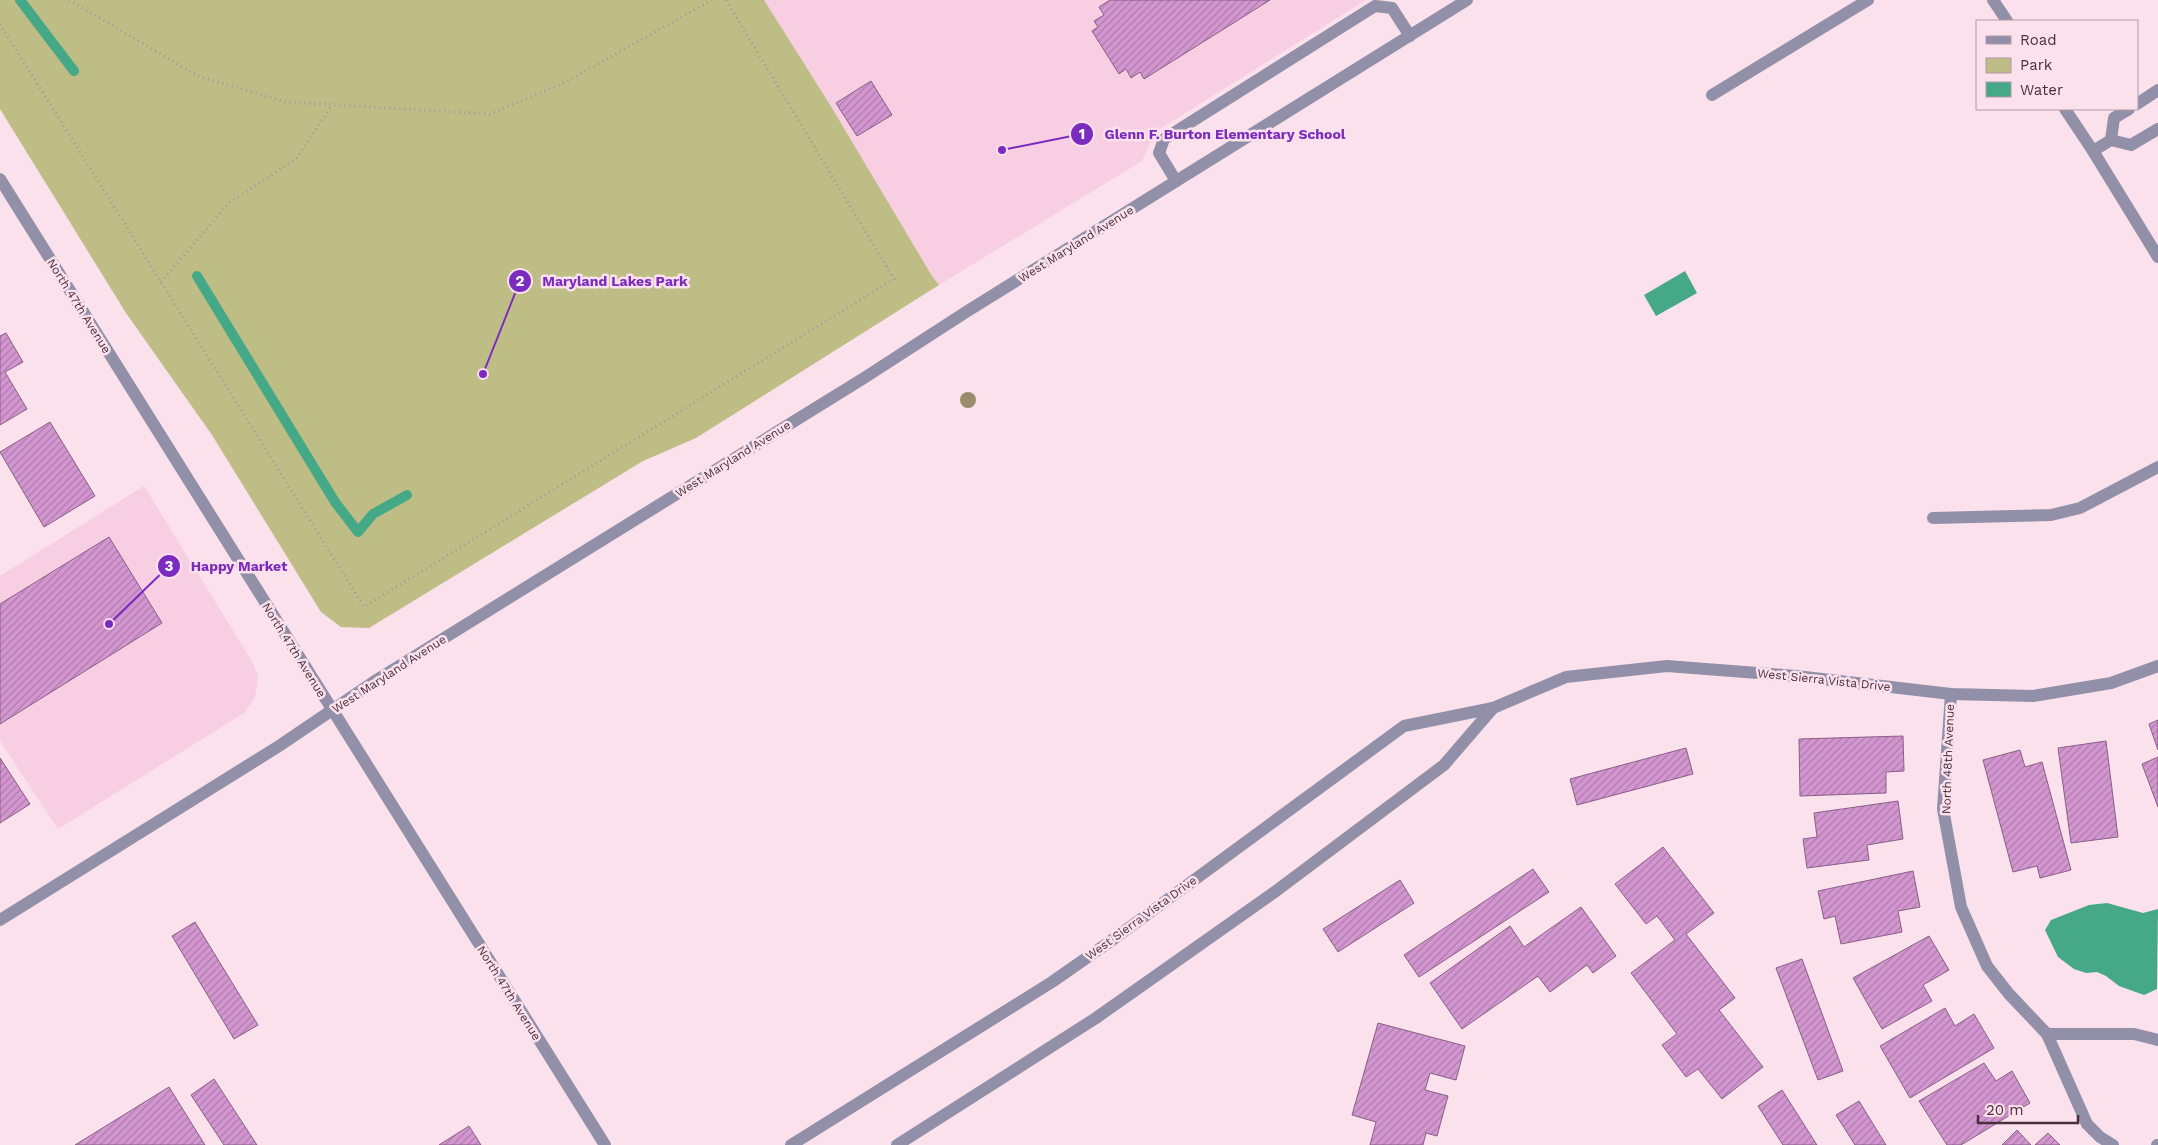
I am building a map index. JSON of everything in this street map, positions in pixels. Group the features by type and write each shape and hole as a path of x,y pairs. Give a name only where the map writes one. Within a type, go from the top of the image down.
{"street":[{"name":"West Maryland Avenue","path":"0,920 271,751 393,670 856,383 966,312 1467,0"},
{"path":"1712,95 1868,0"},
{"path":"1993,0 2006,20"},
{"path":"1176,181 1159,153 1164,139 1375,6 1392,8 1410,36"},
{"path":"2138,103 2158,90"},
{"path":"2066,110 2158,257"},
{"path":"2111,140 2114,118 2127,110"},
{"path":"2093,151 2111,140 2131,145 2158,129"},
{"name":"North 47th Avenue","path":"0,179 331,711 605,1145"},
{"path":"1933,518 2051,515 2070,511 2080,508 2158,467"},
{"name":"West Sierra Vista Drive","path":"791,1145 1052,982 1123,933 1404,726 1493,708 1566,677 1667,666 1796,676 1951,694 2033,696 2112,684 2158,666"},
{"name":"North 48th Avenue","path":"1951,694 1943,809 1961,907 1988,966 2008,994 2048,1034 2087,1124 2100,1138 2113,1145"},
{"name":"West Sierra Vista Drive","path":"897,1145 1096,1018 1268,896 1444,765 1493,708"},
{"path":"2048,1034 2134,1034 2145,1035 2158,1040"}],"path":[{"path":"69,0 198,76 286,102 490,114 566,82 712,0"},
{"path":"0,24 364,607 894,279 726,0"},
{"path":"161,282 229,203 296,160 332,105"}],"shaded area":[{"path":"764,0 1366,0 1155,132 1142,161 939,285"},
{"path":"144,486 253,663 258,676 255,697 244,713 58,829 0,741 0,576"}],"green space":[{"path":"0,0 764,0 939,285 696,438 643,461 369,628 341,627 321,612 212,435 126,313 0,109"}],"water":[{"path":"1685,271 1697,293 1656,316 1644,295"},
{"path":"2107,903 2143,913 2158,909 2157,989 2144,995 2119,986 2097,972 2086,973 2074,969 2058,957 2045,930 2051,920 2089,905"}],"building":[{"path":"1110,0 1270,0 1144,79 1140,72 1131,78 1126,69 1119,74 1092,31 1098,27 1094,21 1104,15 1099,7"},
{"path":"871,81 892,115 857,136 836,103"},
{"path":"6,333 23,362 5,372 27,409 0,425 0,336"},
{"path":"50,422 95,496 44,527 0,452"},
{"path":"109,537 162,623 0,724 0,604"},
{"path":"2158,720 2158,750 2149,724"},
{"path":"1903,736 1904,771 1886,772 1886,793 1800,796 1799,739"},
{"path":"2106,741 2118,837 2071,843 2058,748"},
{"path":"1686,748 1693,774 1577,805 1570,779"},
{"path":"2020,750 2025,767 2042,762 2071,870 2040,878 2037,866 2013,872 1983,760"},
{"path":"2158,757 2158,807 2142,764"},
{"path":"0,758 30,804 0,823"},
{"path":"1898,801 1903,839 1867,845 1869,860 1807,868 1803,839 1817,837 1814,813"},
{"path":"1663,847 1714,913 1686,934 1735,998 1719,1010 1763,1067 1722,1099 1698,1069 1686,1077 1662,1045 1677,1034 1631,973 1675,940 1657,916 1646,924 1615,884"},
{"path":"1533,869 1549,892 1419,977 1404,955"},
{"path":"1913,871 1920,907 1898,911 1902,932 1841,944 1835,916 1824,919 1818,891"},
{"path":"1400,880 1414,903 1338,952 1323,929"},
{"path":"1581,907 1616,956 1593,973 1587,965 1550,992 1538,976 1462,1029 1430,983 1510,926 1524,947"},
{"path":"195,922 258,1025 234,1039 172,936"},
{"path":"1929,936 1949,970 1923,985 1932,1001 1882,1029 1853,978"},
{"path":"1802,959 1843,1071 1818,1080 1776,968"},
{"path":"1945,1008 1955,1026 1974,1014 1994,1048 1910,1098 1880,1046"},
{"path":"1378,1023 1465,1046 1456,1080 1430,1073 1425,1090 1448,1096 1437,1136 1426,1133 1423,1145 1370,1145 1376,1122 1352,1115"},
{"path":"1984,1063 1996,1081 2012,1071 2030,1103 1961,1145 1947,1145 1919,1101"},
{"path":"214,1079 257,1145 224,1145 191,1095"},
{"path":"169,1087 205,1145 75,1145"},
{"path":"1782,1090 1817,1145 1783,1145 1758,1106"},
{"path":"1859,1101 1886,1145 1855,1145 1836,1115"},
{"path":"469,1126 481,1145 439,1145"},
{"path":"2017,1130 2031,1145 2002,1145"},
{"path":"2048,1133 2060,1145 2035,1145"}],"waterway":[{"path":"20,0 74,71"},
{"path":"197,276 335,502 358,532 373,514 407,495"}],"place":[{"name":"Glenn F. Burton Elementary School","path":"1002,150"},
{"name":"Maryland Lakes Park","path":"483,374"},
{"name":"Happy Market","path":"109,624"}]}
